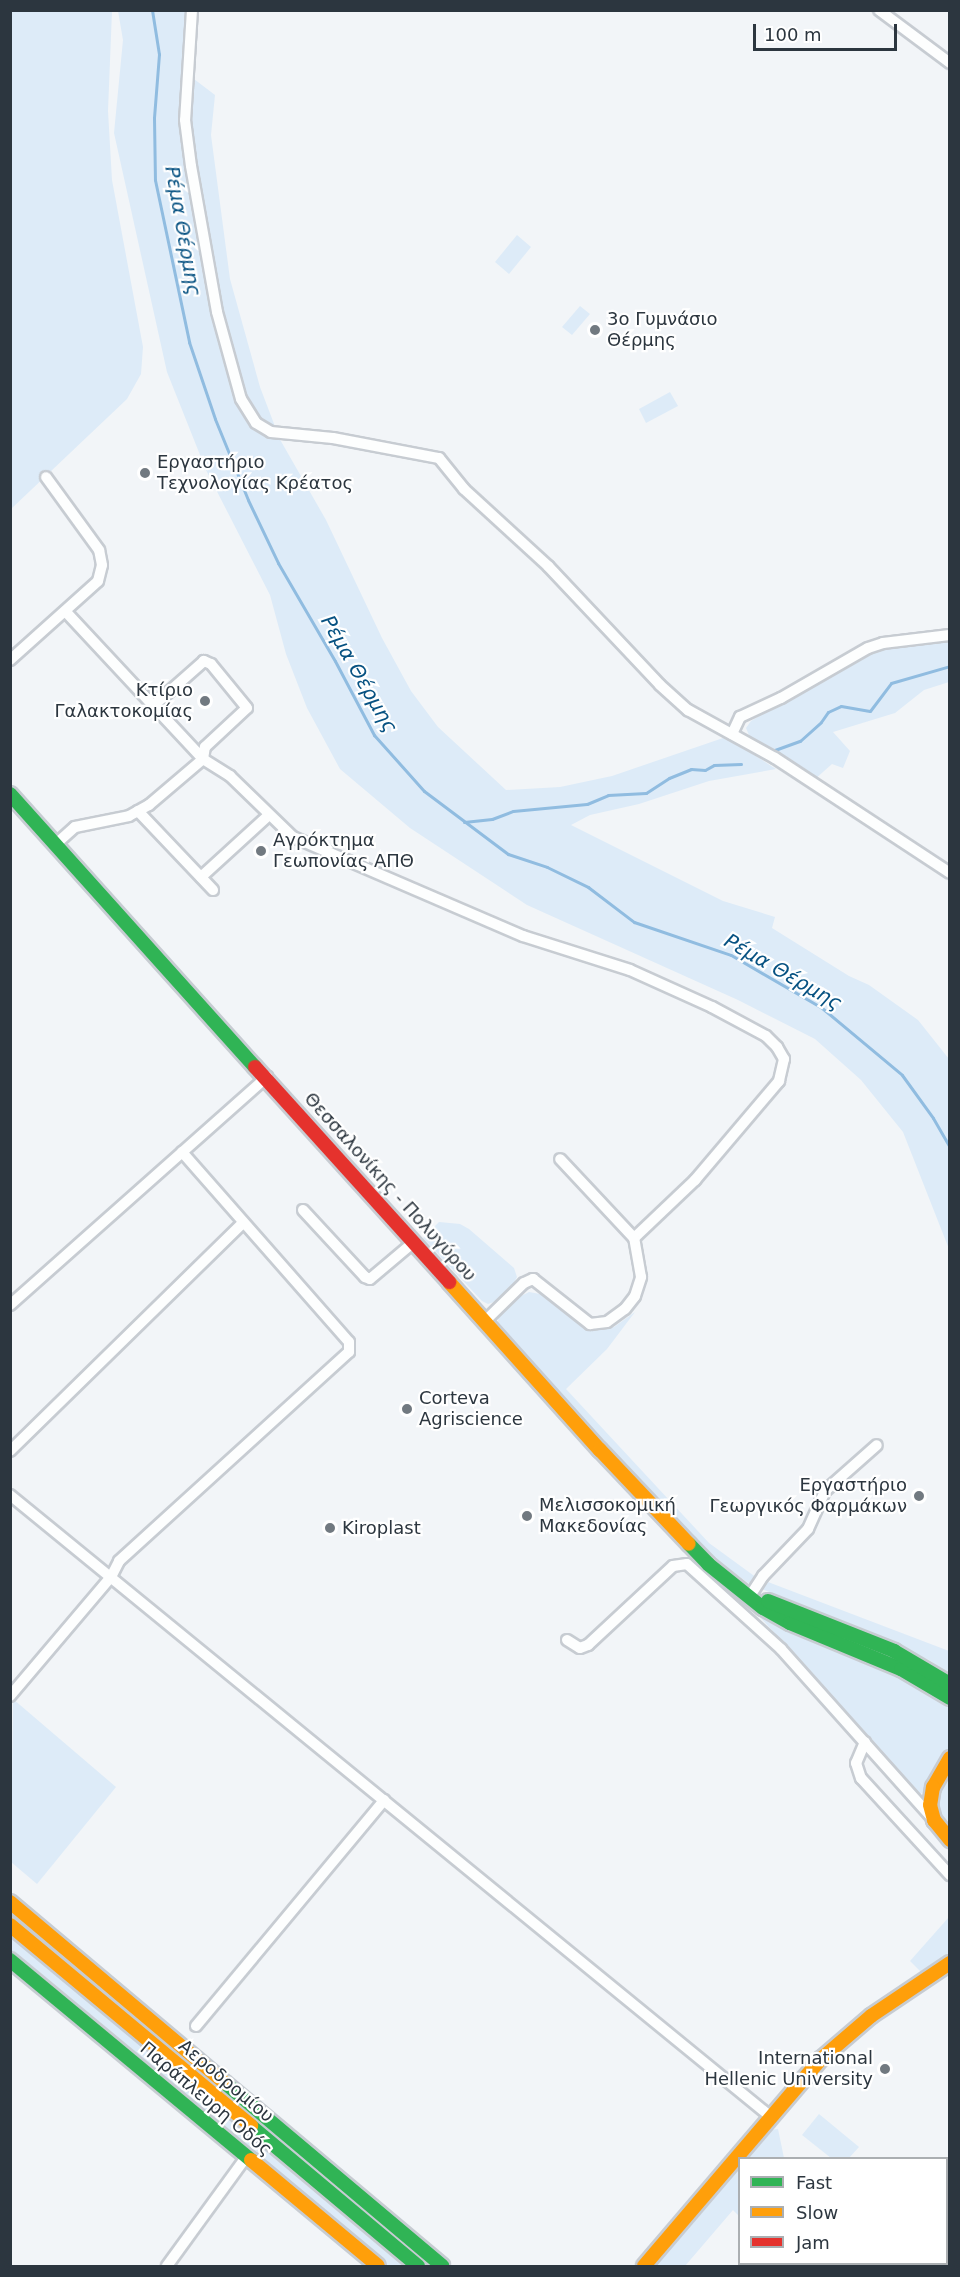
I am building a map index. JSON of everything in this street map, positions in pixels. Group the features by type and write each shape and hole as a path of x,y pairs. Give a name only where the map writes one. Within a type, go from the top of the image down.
{"main road":[{"name":"Θεσσαλονίκης - Πολυγύρου","path":"10,794 57,843 688,1545 730,1583 763,1608 790,1623 901,1669 950,1698"},
{"name":"Θεσσαλονίκης - Πολυγύρου","path":"750,1596 774,1603 894,1651 950,1684"},
{"path":"950,1758 936,1778 930,1796 934,1820 950,1840"},
{"path":"934,1820 935,1794 950,1771"},
{"name":"Αεροδρομίου","path":"10,1902 404,2234"},
{"name":"Αεροδρομίου","path":"10,1925 418,2266"},
{"name":"Παράπλευρη Οδός","path":"10,1960 378,2266"},
{"path":"644,2266 820,2059 871,2016 950,1963"},
{"path":"404,2234 442,2266"},
{"path":"404,2234 455,2266"}],"street":[{"path":"192,10 185,120 191,166 217,312 236,384 251,418 260,427 271,432 325,437 439,458 464,489 548,566 660,685 688,710 785,765 950,873"},
{"path":"879,10 950,63"},
{"path":"10,660 98,581 102,565 99,550 46,477"},
{"path":"66,612 203,759 230,776 285,832 300,842 523,936 630,970 712,1007 766,1036 777,1047 784,1059 779,1081 695,1180 634,1238"},
{"path":"732,734 740,717 781,698 868,648 883,643 950,635"},
{"path":"57,843 75,827 129,816 138,811 203,759 205,747 247,708 211,664 204,661 153,706"},
{"path":"138,811 213,890"},
{"path":"201,877 269,815"},
{"path":"10,1305 267,1077"},
{"path":"10,1696 111,1576 119,1562 349,1352 349,1342 182,1152"},
{"path":"485,1321 524,1283 533,1279 590,1324 608,1322 625,1309 635,1296 641,1277 634,1238 560,1159"},
{"path":"303,1210 365,1277 370,1279 414,1242"},
{"path":"10,1451 243,1223"},
{"path":"750,1596 763,1576 808,1529 825,1491 877,1445"},
{"path":"10,1495 771,2117"},
{"path":"567,1640 580,1648 588,1645 673,1566 687,1564 782,1648 934,1820"},
{"path":"865,1742 856,1763 861,1778 950,1875"},
{"path":"196,2026 384,1800"},
{"path":"167,2266 247,2156"}],"shaded area":[{"path":"11,11 112,11 108,111 112,180 143,347 141,374 127,399 11,509"},
{"path":"118,11 189,11 180,121 184,156 215,327 235,396 255,429 264,435 278,436 326,520 382,638 411,691 438,727 506,790 560,787 612,776 726,737 776,769 709,781 639,804 590,815 571,825 723,901 775,917 772,928 849,976 869,985 918,1020 949,1059 949,1249 903,1132 861,1080 815,1039 738,1000 527,905 410,828 340,769 307,708 286,654 270,595 206,470 167,372 114,133 123,40"},
{"path":"190,76 215,95 211,135 230,279 260,387 276,429 262,424 243,396 220,313 189,147"},
{"path":"517,235 531,247 509,274 495,262"},
{"path":"580,306 590,314 572,335 562,327"},
{"path":"670,392 678,406 646,423 639,409"},
{"path":"949,640 949,682 924,690 895,713 833,732 850,751 843,768 832,764 814,780 754,747 746,728 751,721 876,650"},
{"path":"439,1222 460,1224 469,1229 514,1268 517,1277 512,1287 500,1300 488,1304 482,1301 423,1238"},
{"path":"529,1292 540,1294 587,1329 601,1330 614,1327 635,1312 607,1349 566,1389 709,1543 757,1578 751,1585 703,1550 502,1333 497,1323 499,1317 517,1298"},
{"path":"768,1582 949,1651 949,1674 929,1660 891,1642 762,1589"},
{"path":"751,1607 885,1666 949,1705 949,1752 926,1792 919,1794"},
{"path":"13,1699 116,1787 37,1884 11,1862"},
{"path":"949,1778 949,1829 939,1809 940,1793"},
{"path":"949,1917 949,1956 922,1973 910,1961"},
{"path":"10,1932 412,2266 386,2266 11,1953"},
{"path":"819,2114 859,2147 850,2157 830,2157 802,2135"},
{"path":"778,2129 784,2157 742,2157 770,2130"},
{"path":"738,2161 738,2215 733,2210 685,2266 648,2266"},
{"path":"946,2265 945,2266 917,2266"}],"waterway":[{"name":"Ρέμα Θέρμης","path":"152,10 159,54 154,118 155,180 189,342 215,419 248,500 278,563 335,661 374,735 424,791 508,854 547,867 588,887 634,922 731,955 822,1008 902,1075 933,1118 950,1147"},
{"path":"772,751 800,741 821,722 828,712 841,706 870,711 891,683 950,666"},
{"path":"464,822 492,819 513,811 587,804 608,795 646,793 669,778 691,769 705,770 714,765 741,764"}],"traffic: fast":[{"path":"10,794 255,1067"},
{"path":"689,1544 708,1564 763,1608 790,1623 901,1669 950,1698"},
{"path":"768,1601 894,1651 950,1684"},
{"path":"10,1960 251,2160"},
{"path":"225,2083 442,2266"},
{"path":"251,2126 418,2266"}],"traffic: slow":[{"path":"449,1282 600,1450 689,1544"},
{"path":"950,1758 933,1787 930,1805 934,1820 950,1840"},
{"path":"10,1902 225,2083"},
{"path":"10,1925 251,2126"},
{"path":"644,2266 821,2059 871,2016 950,1963"},
{"path":"251,2160 378,2266"}],"traffic: jam":[{"path":"255,1067 449,1282"}],"place":[{"name":"3ο Γυμνάσιο Θέρμης","path":"595,330"},
{"name":"Εργαστήριο Τεχνολογίας Κρέατος","path":"145,473"},
{"name":"Κτίριο Γαλακτοκομίας","path":"205,701"},
{"name":"Αγρόκτημα Γεωπονίας ΑΠΘ","path":"261,851"},
{"name":"Corteva Agriscience","path":"407,1409"},
{"name":"Εργαστήριο Γεωργικός Φαρμάκων","path":"919,1496"},
{"name":"Μελισσοκομική Μακεδονίας","path":"527,1516"},
{"name":"Kiroplast","path":"330,1528"},
{"name":"International Hellenic University","path":"885,2069"}]}
